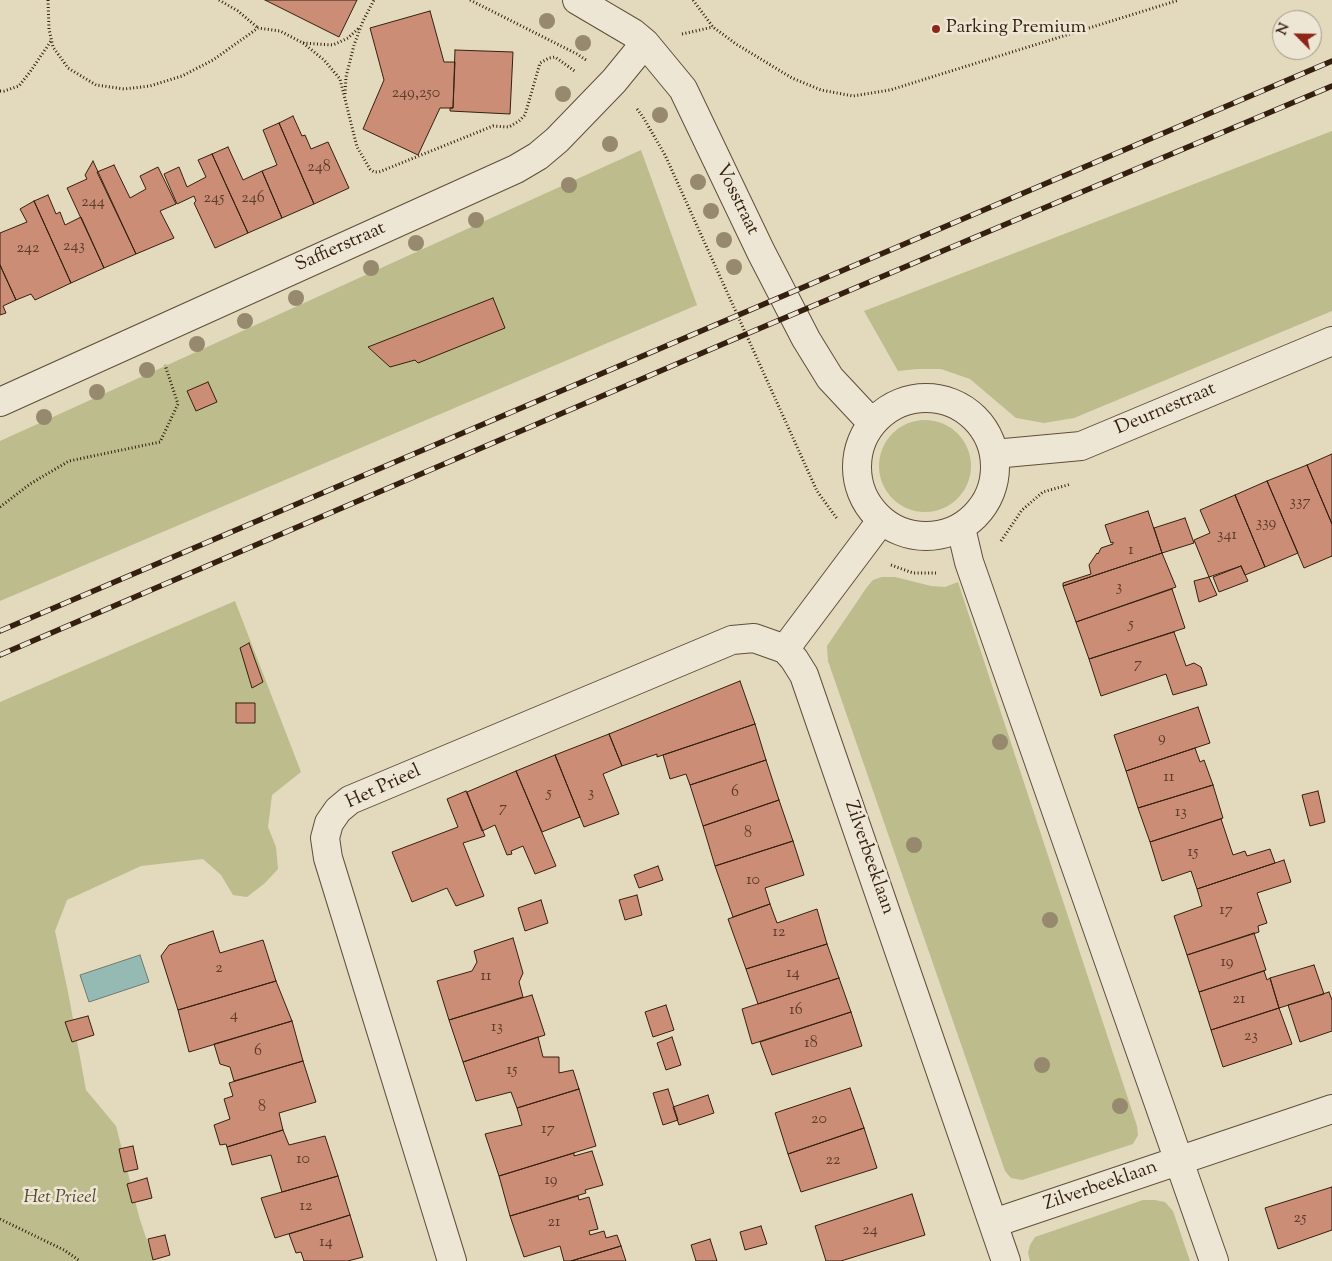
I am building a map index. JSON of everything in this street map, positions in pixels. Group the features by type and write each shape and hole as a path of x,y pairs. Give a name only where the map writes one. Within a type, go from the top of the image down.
{"street":[{"name":"Vosstraat","path":"576,0 645,42 683,90 806,339 830,378 872,423"},
{"name":"Saffierstraat","path":"0,402 516,169 538,156 556,140 609,86 645,42"},
{"name":"Deurnestraat","path":"994,454 1081,446 1332,341"},
{"path":"917,398 943,400 967,410 985,430 994,454 995,476 989,496 978,514 960,528 941,536 920,537 899,532 881,520 864,500 857,474 860,447 872,423 892,406 917,398"},
{"path":"785,650 881,520"},
{"name":"Zilverbeeklaan","path":"960,528 969,562 1214,1261"},
{"name":"Het Prieel","path":"452,1261 328,858 325,838 329,823 338,810 350,800 732,640 754,638 785,650"},
{"name":"Zilverbeeklaan","path":"785,650 804,674 1006,1261"},
{"path":"1179,1160 1332,1109"},
{"name":"Zilverbeeklaan","path":"994,1223 1179,1160"}],"path":[{"path":"48,0 52,47 68,68 96,85 124,88 150,86 182,76 214,60 258,28"},
{"path":"219,0 238,11 258,28 280,31 303,43 324,60 340,80 357,147 370,169 379,172 493,126 509,127 525,115 540,63 549,58 555,58 609,86 644,117 665,156 817,491 846,530 862,547 884,563 913,573 944,574 969,562 1001,541 1022,510 1043,492 1078,481"},
{"path":"344,98 346,77 361,26 374,0"},
{"path":"470,0 577,54"},
{"path":"694,0 713,27 736,44 792,78 820,90 853,96 890,90 1179,0"},
{"path":"303,43 332,45 348,38 361,26"},
{"path":"0,91 19,86 51,40"},
{"path":"0,507 30,484 69,461 160,442 178,404 153,332"},
{"path":"0,1219 64,1250 80,1261"}],"green space":[{"path":"1332,131 1332,311 1074,418 1044,423 1016,418 970,379 941,369 898,371 864,311"},
{"path":"641,150 697,305 0,601 0,441"},
{"path":"925,420 943,424 957,434 967,448 971,466 967,484 957,498 943,508 925,512 907,508 893,498 883,484 879,466 883,448 893,434 907,424"},
{"path":"882,577 895,577 931,586 945,587 958,582 1137,1126 1138,1135 1133,1144 1022,1180 1011,1178 1005,1171 828,661 827,646 867,587 873,580"},
{"path":"235,601 301,772 272,795 268,827 276,847 278,869 265,883 247,897 233,895 221,875 203,859 141,866 67,900 55,931 86,1090 116,1126 140,1220 154,1261 0,1261 0,702"},
{"path":"1143,1200 1165,1202 1173,1211 1190,1261 1030,1261 1028,1253 1035,1237"}],"water":[{"path":"140,955 149,982 89,1002 80,975"}],"building":[{"path":"265,0 357,0 339,37"},
{"path":"430,11 444,62 455,62 453,108 440,108 418,155 363,129 384,80 370,28"},
{"path":"455,50 513,52 510,114 450,111 450,108 453,108"},
{"path":"293,116 302,136 305,135 311,149 328,142 349,188 314,204 279,123"},
{"path":"279,123 314,204 282,218 262,171 277,165 263,130"},
{"path":"228,147 243,180 262,171 282,218 248,233 212,154"},
{"path":"212,154 248,233 215,248 194,203 196,201 194,196 177,204 164,174 179,167 187,187 206,177 198,160"},
{"path":"93,161 136,254 104,268 67,188 87,179 85,175"},
{"path":"114,165 130,198 146,189 140,176 158,167 176,204 160,211 174,238 136,254 97,172"},
{"path":"48,195 56,214 60,212 65,225 81,217 104,268 71,283 34,201"},
{"path":"34,201 71,283 35,300 31,294 16,300 0,265 0,233 27,222 20,209"},
{"path":"0,265 16,300 3,306 6,313 0,315"},
{"path":"493,298 505,328 418,363 415,360 390,367 368,347"},
{"path":"208,382 217,402 196,411 187,391"},
{"path":"1332,454 1332,524 1307,465"},
{"path":"1307,465 1332,524 1332,556 1304,568 1267,481"},
{"path":"1267,481 1298,553 1265,567 1235,495"},
{"path":"1235,495 1265,567 1245,575 1241,566 1209,577 1194,540 1210,533 1200,510"},
{"path":"1148,511 1162,553 1063,586 1063,583 1091,574 1089,565 1097,553 1101,548 1113,544 1105,525"},
{"path":"1185,518 1194,543 1162,553 1154,528"},
{"path":"1162,553 1176,587 1076,622 1063,586"},
{"path":"1241,566 1248,581 1219,592 1213,577"},
{"path":"1209,577 1217,595 1199,602 1194,581"},
{"path":"1172,589 1185,628 1089,659 1076,622"},
{"path":"1174,632 1186,666 1194,663 1201,667 1207,685 1173,695 1166,674 1101,696 1089,659"},
{"path":"249,643 263,682 252,688 240,648"},
{"path":"740,681 755,724 657,757 657,754 622,766 609,734"},
{"path":"236,703 255,703 255,723 236,723"},
{"path":"1198,707 1210,743 1126,771 1114,735"},
{"path":"755,724 766,760 690,785 686,774 670,779 663,755"},
{"path":"609,734 622,766 603,774 619,814 584,827 555,755"},
{"path":"1195,748 1200,762 1204,760 1213,785 1138,808 1126,771"},
{"path":"555,755 580,817 542,832 516,771"},
{"path":"766,760 779,800 703,826 690,785"},
{"path":"516,771 556,866 535,874 523,846 511,851 512,854 507,855 495,825 482,831 467,792"},
{"path":"1213,785 1223,818 1150,842 1138,808"},
{"path":"466,791 485,836 463,843 484,896 456,906 447,888 412,902 392,852 458,827 447,799"},
{"path":"1318,791 1325,822 1310,826 1302,795"},
{"path":"779,800 793,841 715,866 703,826"},
{"path":"1221,819 1233,855 1245,851 1247,856 1270,849 1275,863 1197,889 1191,871 1162,881 1150,842"},
{"path":"793,841 804,875 765,888 770,904 733,917 715,866"},
{"path":"1284,860 1291,882 1257,893 1267,923 1258,926 1259,932 1187,955 1174,916 1202,906 1197,889"},
{"path":"658,866 663,880 639,888 634,875"},
{"path":"637,895 642,915 625,920 619,900"},
{"path":"541,900 548,923 525,931 518,908"},
{"path":"770,904 777,923 817,909 827,944 746,969 728,919"},
{"path":"213,931 220,953 263,940 276,981 178,1010 161,956 169,945"},
{"path":"1254,933 1266,970 1199,992 1187,955"},
{"path":"513,938 523,973 519,982 523,997 449,1020 437,981 472,971 477,962 474,951"},
{"path":"827,944 839,978 758,1004 746,969"},
{"path":"1314,965 1324,994 1279,1008 1270,978"},
{"path":"1264,971 1267,980 1270,978 1279,1008 1211,1030 1199,992"},
{"path":"839,978 851,1012 752,1044 742,1009"},
{"path":"276,981 292,1021 189,1052 178,1010"},
{"path":"1329,992 1332,1000 1332,1031 1300,1042 1288,1005"},
{"path":"532,995 545,1035 463,1062 449,1020"},
{"path":"666,1005 674,1030 653,1037 645,1012"},
{"path":"1279,1008 1292,1044 1223,1067 1211,1030"},
{"path":"851,1012 862,1046 772,1075 760,1042"},
{"path":"88,1016 94,1035 72,1042 65,1022"},
{"path":"292,1021 303,1061 234,1081 230,1067 220,1064 214,1044"},
{"path":"538,1037 543,1057 559,1057 559,1073 573,1070 579,1089 517,1108 511,1092 476,1101 463,1062"},
{"path":"672,1037 681,1065 666,1070 657,1043"},
{"path":"303,1061 316,1102 279,1113 283,1130 227,1147 226,1144 220,1145 214,1125 230,1119 224,1099 233,1096 229,1083"},
{"path":"850,1088 864,1128 788,1154 775,1113"},
{"path":"579,1089 596,1146 499,1176 485,1134 522,1125 517,1108"},
{"path":"668,1089 678,1120 663,1125 653,1093"},
{"path":"708,1095 714,1113 679,1125 673,1107"},
{"path":"864,1128 877,1168 801,1192 788,1154"},
{"path":"283,1130 289,1145 325,1136 338,1176 282,1192 271,1155 232,1165 227,1147"},
{"path":"133,1146 138,1169 124,1172 119,1149"},
{"path":"592,1151 603,1185 585,1190 586,1193 510,1216 499,1176 574,1153 574,1156"},
{"path":"338,1176 350,1215 275,1238 261,1198"},
{"path":"147,1178 152,1198 132,1203 127,1184"},
{"path":"1332,1187 1332,1230 1278,1249 1265,1208"},
{"path":"912,1194 925,1235 841,1261 826,1261 815,1226"},
{"path":"578,1196 579,1200 589,1197 598,1229 589,1231 590,1235 604,1231 606,1238 617,1235 621,1246 571,1261 564,1261 560,1246 524,1257 510,1216"},
{"path":"350,1215 363,1257 348,1261 304,1261 301,1252 296,1253 289,1234"},
{"path":"761,1226 767,1244 745,1250 740,1232"},
{"path":"165,1235 170,1255 153,1260 148,1239"},
{"path":"710,1239 717,1261 696,1261 691,1245"},
{"path":"621,1246 626,1261 571,1261"}],"railway":[{"path":"0,631 1332,61"},
{"path":"0,655 730,341 1332,86"}],"place":[{"name":"Parking Premium","path":"936,29"}]}
